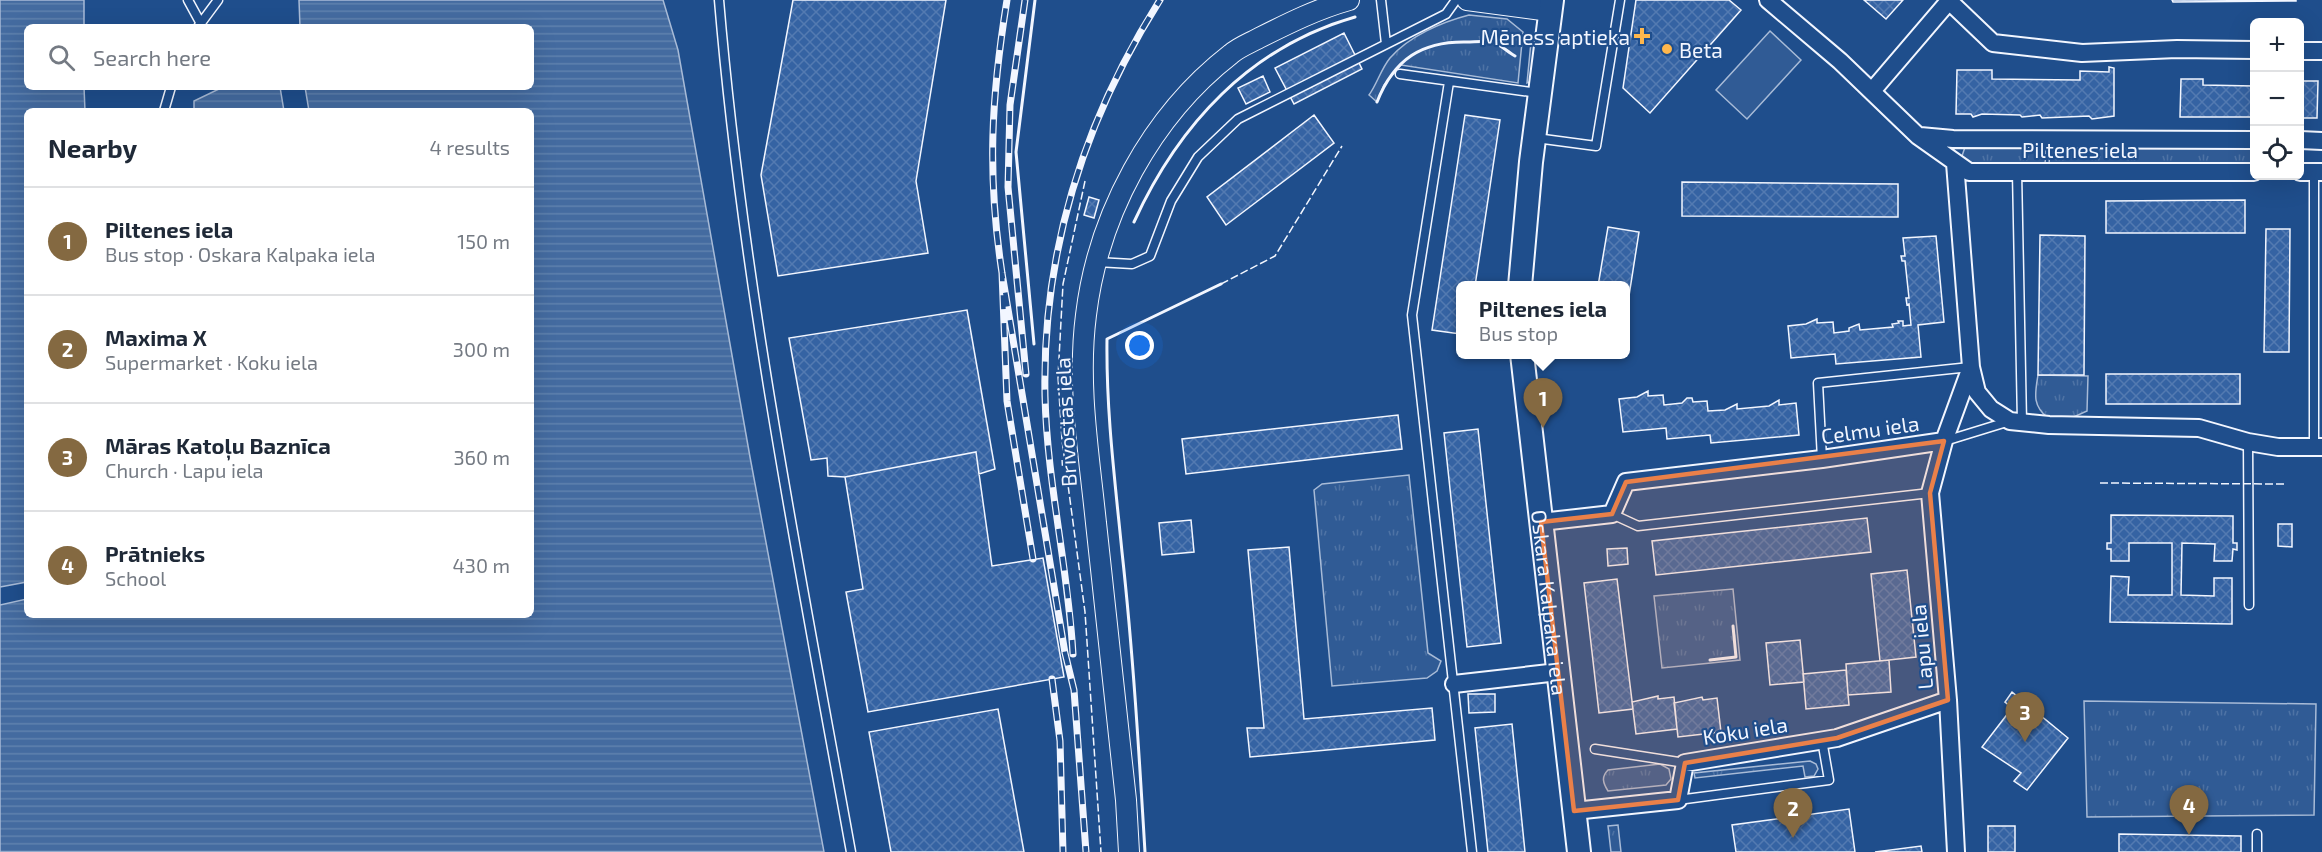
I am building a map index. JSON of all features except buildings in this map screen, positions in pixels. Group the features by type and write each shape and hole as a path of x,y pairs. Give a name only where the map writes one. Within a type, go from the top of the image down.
{"main road":[{"path":"1520,281 1551,6"},
{"name":"Oskara Kalpaka iela","path":"1523,359 1579,852"}],"street":[{"name":"Brīvostas iela","path":"1129,852 1126,800 1083,385 1086,315 1097,262 1111,219 1131,172 1165,121 1203,79 1233,52 1295,19 1348,0"},
{"path":"1467,0 1551,6"},
{"name":"Piltenes iela","path":"1768,0 1872,91 1918,136 1969,172 2250,172"},
{"path":"1872,91 1949,0 1993,43 2082,53 2176,49 2250,50"},
{"path":"2304,51 2322,51"},
{"name":"Piltenes iela","path":"1918,136 1953,139 2250,140"},
{"path":"2304,140 2322,141"},
{"path":"1955,163 1971,367 1977,392 1991,409 2016,422 2199,428 2248,442 2318,448"},
{"name":"Celmu iela","path":"1612,514 1626,482 1822,459 1944,441 1971,367"},
{"name":"Lapu iela","path":"1944,441 1930,493 1948,700 1956,852"},
{"path":"1541,522 1612,514"},
{"path":"1454,684 1558,672"},
{"name":"Koku iela","path":"1678,800 1685,763 1838,738 1948,700"},
{"path":"1574,811 1678,800"}],"lane":[{"path":"188,0 199,24"},
{"path":"200,24 218,0"},
{"path":"719,0 729,126 780,461 851,852"},
{"path":"1381,0 1386,44"},
{"path":"1097,262 1132,264 1150,256 1171,201 1198,157 1238,118 1446,14 1456,0"},
{"path":"1535,138 1596,146 1620,0"},
{"path":"1400,74 1542,94"},
{"path":"1449,82 1412,315 1472,852"},
{"path":"165,108 170,90"},
{"path":"1944,441 2016,422 2017,172"},
{"path":"2312,172 2318,448"},
{"path":"1822,459 1818,383 1971,367"},
{"path":"2248,442 2249,605"},
{"path":"1612,514 1638,526 1930,493"},
{"path":"1678,800 1829,780 1822,740"},
{"path":"1595,749 1685,763"},
{"path":"2257,834 2257,852"}],"highlighted area":[{"path":"1944,441 1930,493 1948,700 1837,738 1685,763 1678,800 1574,811 1541,522 1612,514 1626,482"}],"green space":[{"path":"1469,15 1507,19 1523,32 1518,83 1401,65 1384,85 1377,102 1369,95 1387,62 1398,50 1437,26"},
{"path":"1770,31 1801,60 1747,119 1716,90"},
{"path":"1531,42 1537,49 1535,80 1527,83"},
{"path":"2046,145 2045,166 1969,165 1962,156 1965,147"},
{"path":"2050,145 2250,147 2250,166 2049,166"},
{"path":"2038,375 2088,376 2087,411 2067,420 2048,418 2037,404"},
{"path":"1409,475 1428,653 1441,661 1437,671 1427,678 1332,686 1314,490 1322,484"},
{"path":"1733,589 1740,660 1662,668 1654,596"},
{"path":"2084,701 2316,704 2314,815 2087,817"},
{"path":"1810,761 1816,764 1818,769 1814,776 1805,777 1803,766 1695,778 1694,773"},
{"path":"1660,764 1669,769 1671,779 1666,785 1608,791 1605,785 1604,778 1608,770"},
{"path":"1618,825 1621,852 1611,852 1608,826"}],"shaded area":[{"path":"0,0 84,0 84,24 24,24 24,90 84,90 85,108 24,108 24,618 534,618 534,108 194,108 194,101 217,90 534,90 534,24 300,24 299,0 663,0 678,50 750,457 824,852 0,852"}],"pier":[{"path":"280,90 306,90 308,108 284,108"},
{"path":"24,583 24,600 0,605 0,587"}],"railway":[{"path":"1002,273 994,202 993,136 997,70 1007,0"},
{"path":"1025,0 1010,105 1008,187 1026,374"},
{"path":"1073,654 1067,589 1053,492 1045,396 1046,343 1051,290 1060,239 1089,140 1133,46 1160,0"},
{"path":"1033,559 1007,401 1002,273 1065,653 1074,690 1086,852"},
{"path":"1052,679 1060,741 1063,852"}],"fence":[{"path":"1221,284 1275,256 1342,146"},
{"path":"1085,181 1063,284 1058,377 1062,440 1085,612 1101,852"},
{"path":"2100,483 2284,484"}],"wall":[{"path":"1034,344 1016,152 1035,0"},
{"path":"1134,222 1152,186 1173,153 1196,122 1222,94 1251,69 1282,48 1317,30 1355,17"},
{"path":"1377,102 1392,74 1401,64 1423,49 1451,43 1488,42 1498,44 1515,56"},
{"path":"1145,852 1133,664 1109,419 1107,339 1221,284"},
{"path":"1710,660 1736,657 1733,626"}],"place":[{"name":"Mēness aptieka","path":"1642,36"},
{"name":"Beta","path":"1667,49"},
{"name":"Piltenes iela","path":"1543,428"},
{"name":"Māras Katoļu Baznīca","path":"2025,742"},
{"name":"Prātnieks","path":"2189,835"},
{"name":"Maxima X","path":"1793,838"}]}
